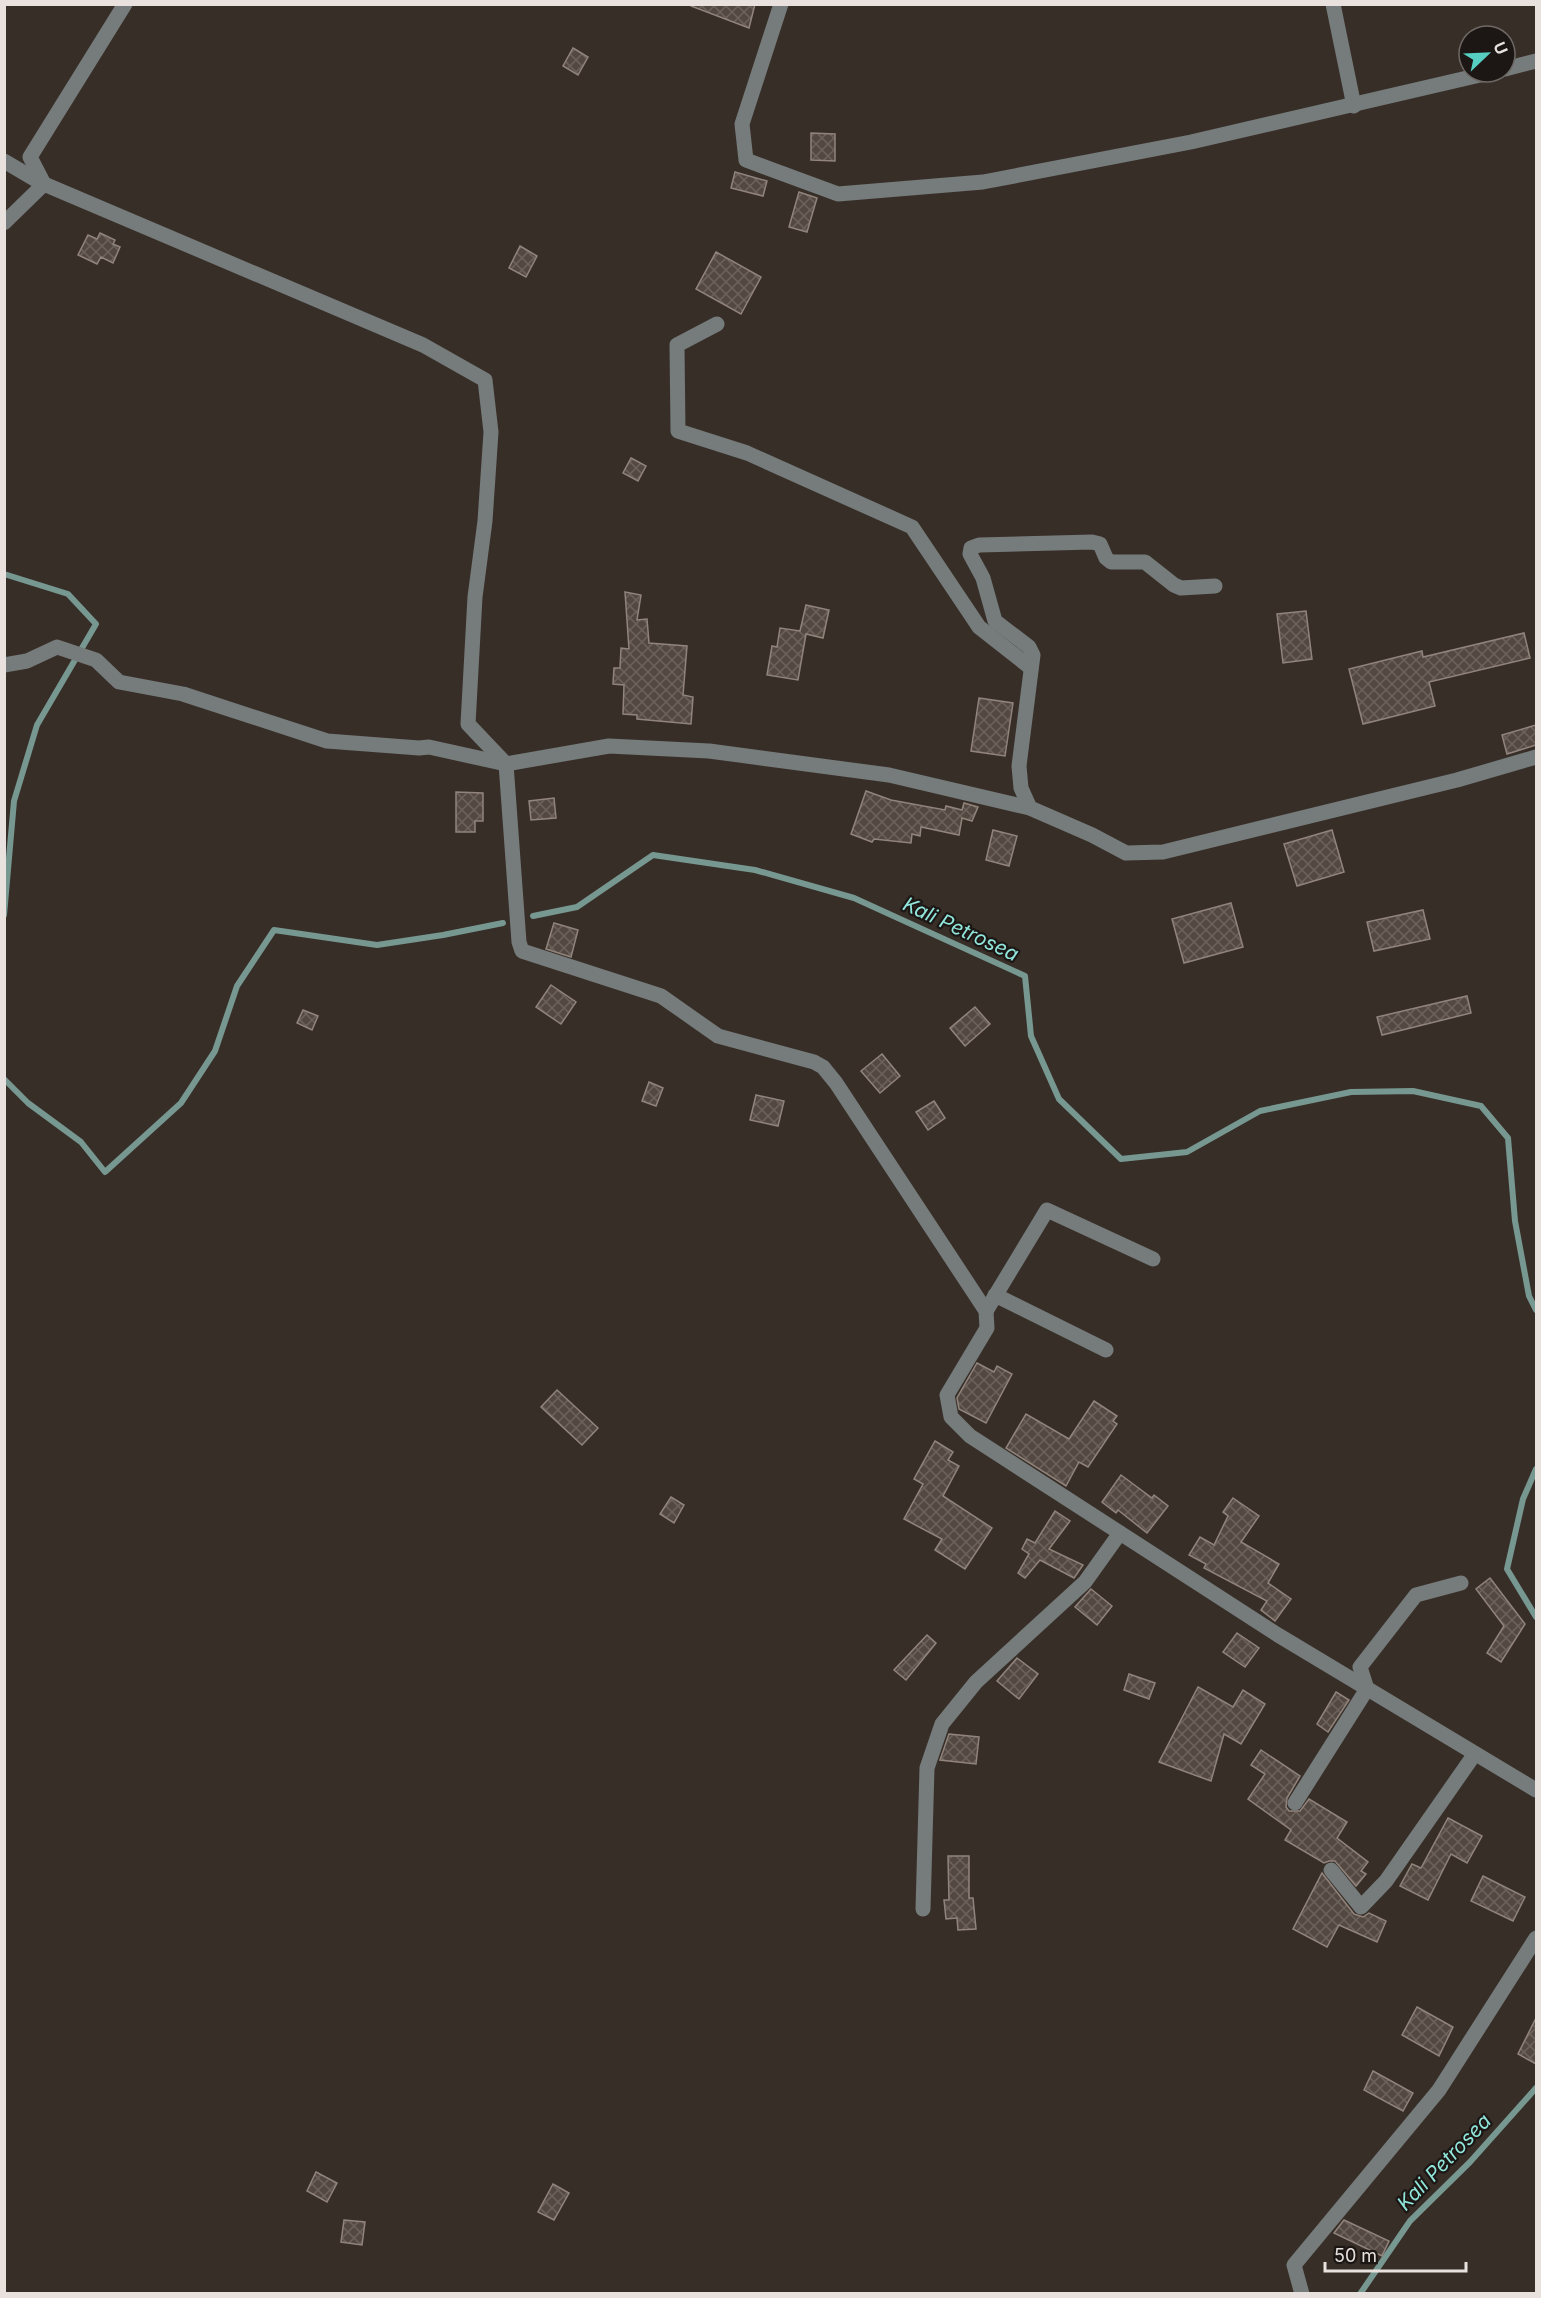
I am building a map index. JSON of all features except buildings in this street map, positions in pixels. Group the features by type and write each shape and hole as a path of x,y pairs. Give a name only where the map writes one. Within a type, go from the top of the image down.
{"street":[{"path":"44,184 30,157 125,4"},
{"path":"781,4 742,124 746,160 838,194 994,180 1191,142 1457,81"},
{"path":"1333,4 1354,106"},
{"path":"1517,66 1536,62"},
{"path":"4,161 44,184 423,345 485,380 491,432 485,521 475,597 468,724 506,764 519,942 522,951 661,996 718,1036 814,1062 823,1067 836,1083 986,1311 987,1328 947,1395 951,1417 970,1436 1278,1635 1474,1755 1536,1790"},
{"path":"4,223 44,184"},
{"path":"717,324 677,345 678,431 747,453 912,527 979,627 1031,668"},
{"path":"1030,808 1021,788 1019,766 1033,655 1029,647 995,621 983,578 970,554 970,549 979,545 1092,542 1100,544 1106,558 1111,562 1145,562 1181,588 1215,586"},
{"path":"4,665 27,661 57,647 96,660 119,682 183,694 327,741 429,747 506,764 609,746 709,751 889,775 1030,808 1126,853 1163,852 1536,758"},
{"path":"986,1311 1047,1210 1153,1259"},
{"path":"995,1295 1106,1350"},
{"path":"923,1909 927,1768 942,1724 976,1682 1086,1582 1120,1533"},
{"path":"1295,1803 1367,1689 1360,1667 1416,1595 1461,1583"},
{"path":"1331,1870 1361,1907 1386,1881 1474,1755"},
{"path":"1302,2294 1294,2265 1439,2090 1536,1938"}],"waterway":[{"name":"Kali Petrosea","path":"4,574 68,594 96,624 37,725 14,801 4,915"},
{"name":"Kali Petrosea","path":"533,916 577,907 653,855 755,870 854,898 1025,976 1031,1036 1059,1099 1121,1159 1187,1152 1260,1111 1351,1092 1413,1091 1481,1106 1508,1138 1515,1221 1529,1296 1536,1310"},
{"name":"Kali Petrosea","path":"4,1079 28,1103 81,1142 105,1172 181,1103 215,1051 237,986 274,930 377,945 503,923"},
{"name":"Kali Petrosea","path":"1536,1469 1523,1499 1507,1569 1536,1617"},
{"name":"Kali Petrosea","path":"1360,2294 1410,2221 1470,2162 1536,2088"}]}
